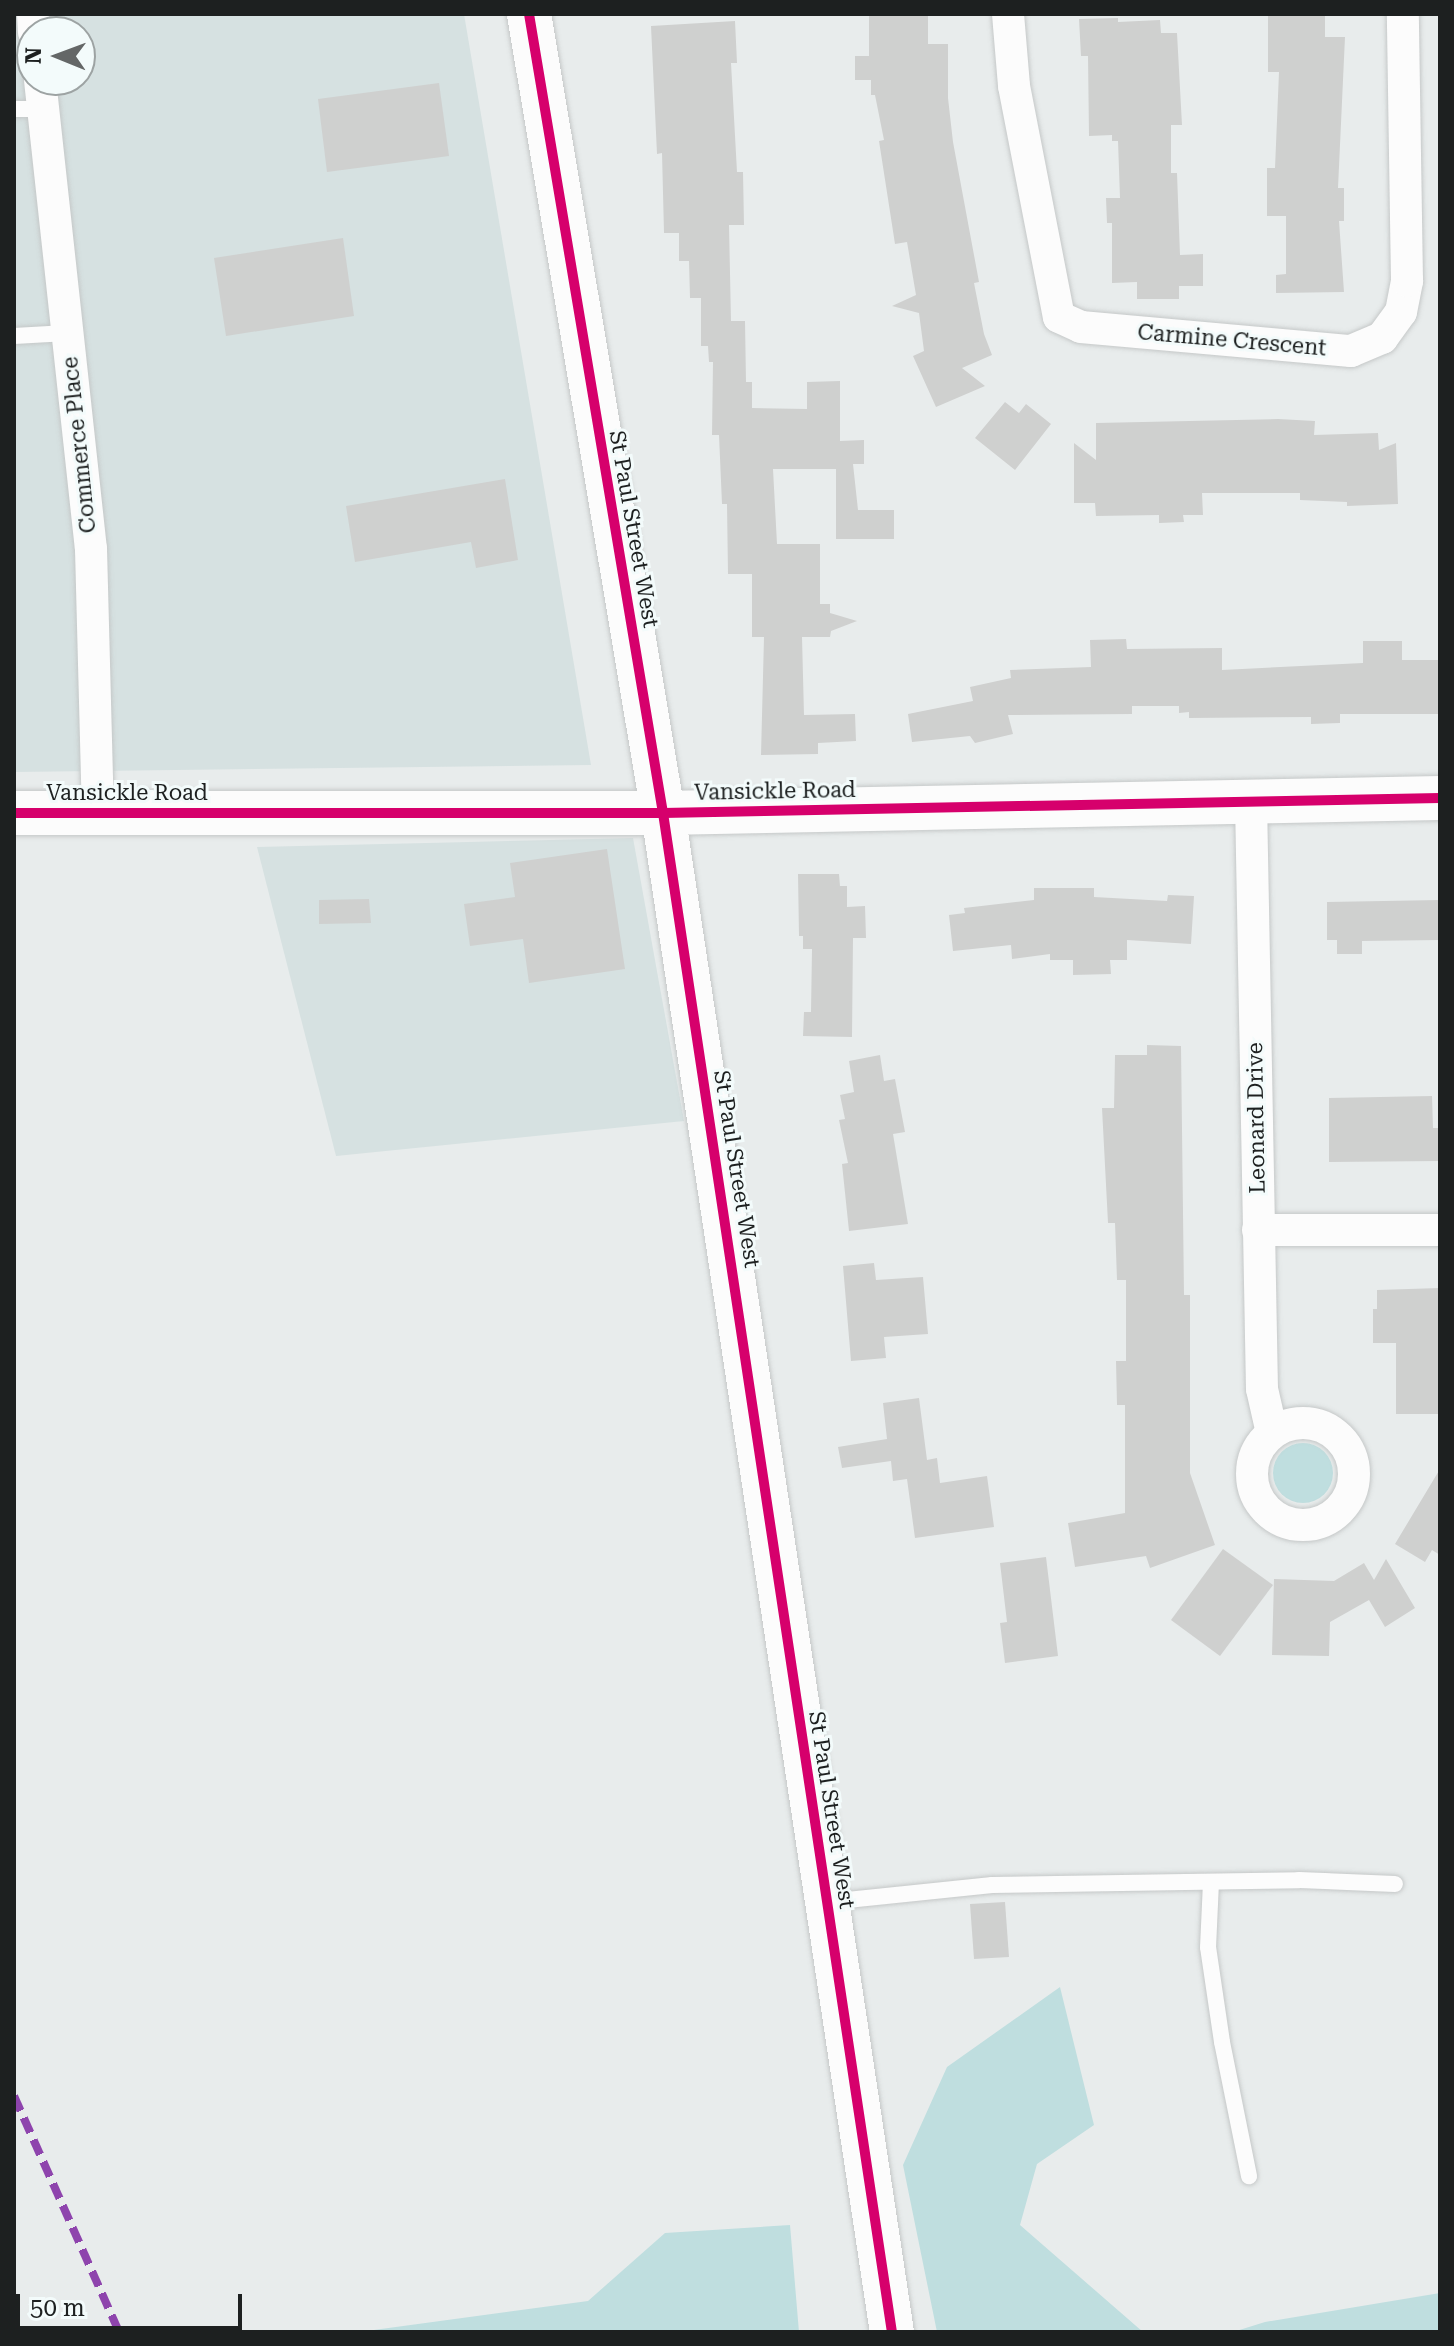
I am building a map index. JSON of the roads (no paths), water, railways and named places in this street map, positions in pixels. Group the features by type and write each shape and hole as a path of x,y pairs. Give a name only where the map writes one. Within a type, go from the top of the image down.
{"main road":[{"name":"St Paul Street West","path":"529,14 663,813 892,2332"},
{"name":"Vansickle Road","path":"14,813 663,813 1440,798"}],"street":[{"name":"Carmine Crescent","path":"1008,14 1014,86 1059,317 1081,327 1351,351 1382,338 1401,312 1407,281 1403,14"},
{"name":"Commerce Place","path":"32,99 67,333 91,549 98,812"},
{"name":"Leonard Drive","path":"1251,801 1262,1389 1272,1433"},
{"path":"1258,1230 1440,1230"}],"lane":[{"path":"14,336 67,333"},
{"path":"826,1903 992,1885 1299,1880 1395,1884"},
{"path":"1211,1882 1208,1947 1222,2042 1249,2176"}]}
